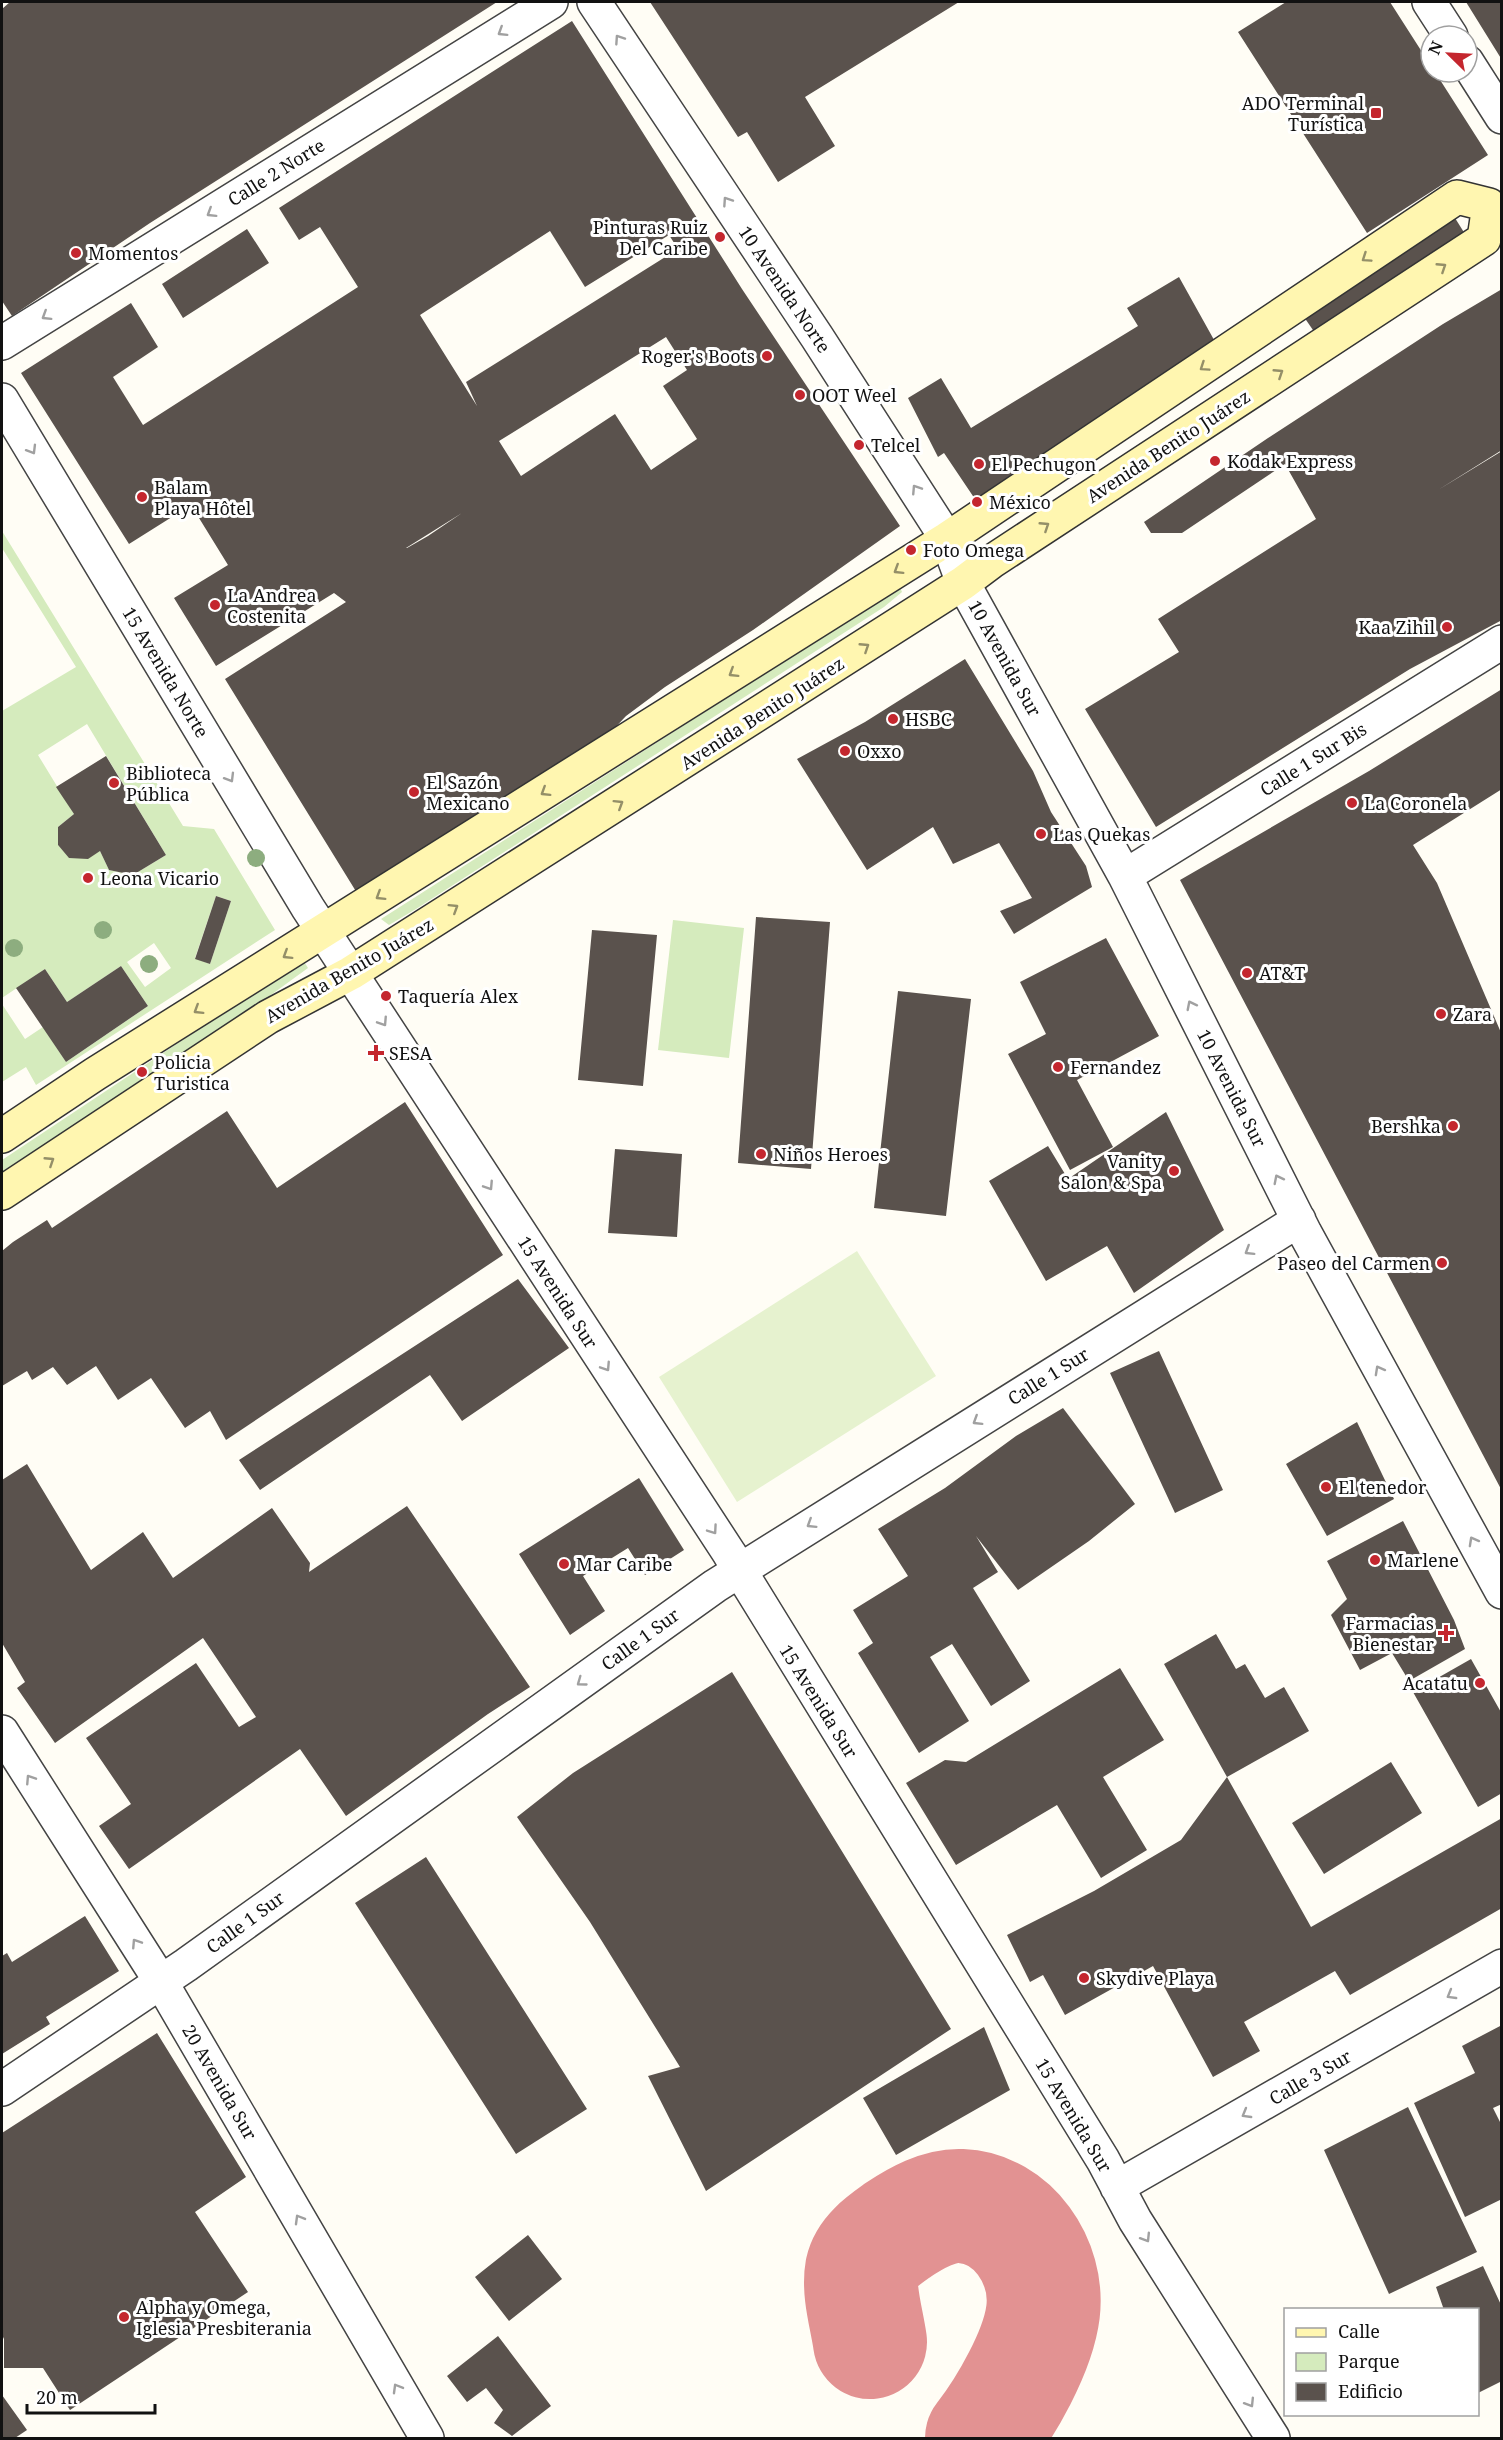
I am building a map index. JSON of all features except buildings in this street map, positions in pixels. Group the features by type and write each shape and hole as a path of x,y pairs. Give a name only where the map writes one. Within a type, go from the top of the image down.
{"street":[{"name":"Calle 2 Norte","path":"2,343 551,2"},
{"name":"10 Avenida Norte","path":"594,2 818,337 947,539 963,583"},
{"path":"1429,2 1443,24"},
{"path":"1479,81 1502,117"},
{"name":"Avenida Benito Juárez","path":"2,1136 95,1074 947,539 1457,197 1495,203 1484,239 991,562 963,583 351,973 268,1017 2,1193"},
{"name":"15 Avenida Norte","path":"2,400 308,908 351,973"},
{"name":"10 Avenida Sur","path":"963,583 1125,876 1299,1220 1502,1592"},
{"name":"Calle 1 Sur Bis","path":"1125,876 1502,642"},
{"name":"15 Avenida Sur","path":"351,973 740,1571 1097,2150 1141,2230 1273,2439"},
{"name":"Calle 1 Sur","path":"2,2089 161,1982 715,1586 1299,1220"},
{"name":"20 Avenida Sur","path":"2,1732 161,1982 427,2439"},
{"name":"Calle 3 Sur","path":"1117,2187 1502,1966"}],"green space":[{"path":"2,531 183,826 214,829 275,930 36,1085 26,1067 2,1082 2,1004 25,1039 43,1027 66,1062 148,1006 121,966 67,1002 45,969 2,998 2,711 76,667 2,548","holes":["87,724 166,855 133,875 109,870 100,851 69,857 58,845 58,827 74,814 38,755","216,896 231,901 210,964 195,958","154,943 171,968 145,987 127,962"]},
{"path":"900,587 902,592 884,607 416,909 389,925 381,919"},
{"path":"673,920 744,928 729,1058 658,1050"},
{"path":"303,960 308,968 209,1040 2,1173 2,1160"},
{"path":"857,1251 936,1376 737,1502 659,1377"}],"taxiway":[{"path":"870,2342 862,2297 862,2270 871,2252 882,2242 920,2217 953,2206 980,2209 997,2216 1011,2227 1024,2241 1040,2275 1043,2312 1035,2344 1020,2378 982,2438"}],"place":[{"name":"ADO Terminal Turística","path":"1376,113"},
{"name":"Pinturas Ruiz Del Caribe","path":"720,237"},
{"name":"Momentos","path":"76,253"},
{"name":"Roger's Boots","path":"767,356"},
{"name":"OOT Weel","path":"800,395"},
{"name":"Telcel","path":"859,445"},
{"name":"Kodak Express","path":"1215,461"},
{"name":"El Pechugon","path":"979,464"},
{"name":"Balam Playa Hôtel","path":"142,497"},
{"name":"México","path":"977,502"},
{"name":"Foto Omega","path":"911,550"},
{"name":"La Andrea Costenita","path":"215,605"},
{"name":"Kaa Zihil","path":"1447,627"},
{"name":"HSBC","path":"893,719"},
{"name":"Oxxo","path":"845,751"},
{"name":"Biblioteca Pública","path":"114,783"},
{"name":"El Sazón Mexicano","path":"414,792"},
{"name":"La Coronela","path":"1352,803"},
{"name":"Las Quekas","path":"1041,834"},
{"name":"Leona Vicario","path":"88,878"},
{"name":"AT&T","path":"1247,973"},
{"name":"Taquería Alex","path":"386,996"},
{"name":"Zara","path":"1441,1014"},
{"name":"SESA","path":"376,1053"},
{"name":"Fernandez","path":"1058,1067"},
{"name":"Policia Turistica","path":"142,1072"},
{"name":"Bershka","path":"1453,1126"},
{"name":"Niños Heroes","path":"761,1154"},
{"name":"Vanity Salon & Spa","path":"1174,1171"},
{"name":"Paseo del Carmen","path":"1442,1263"},
{"name":"El tenedor","path":"1326,1487"},
{"name":"Marlene","path":"1375,1560"},
{"name":"Mar Caribe","path":"564,1564"},
{"name":"Farmacias Bienestar","path":"1446,1633"},
{"name":"Acatatu","path":"1480,1683"},
{"name":"Skydive Playa","path":"1084,1978"},
{"name":"Alpha y Omega, Iglesia Presbiterania","path":"124,2317"}]}
